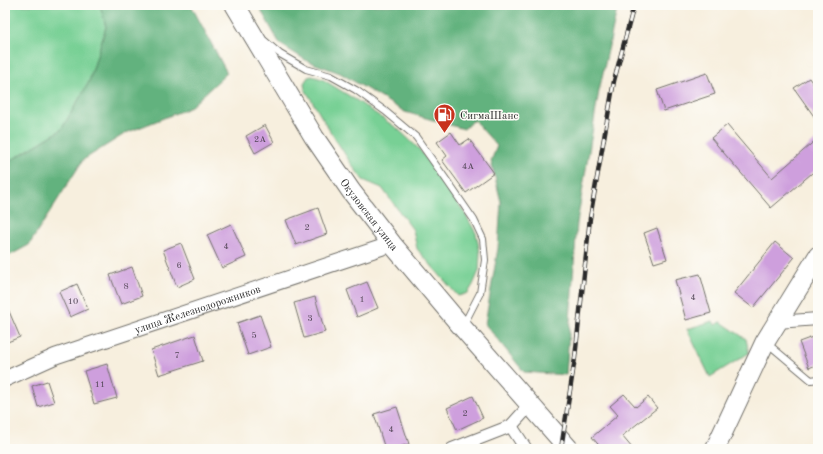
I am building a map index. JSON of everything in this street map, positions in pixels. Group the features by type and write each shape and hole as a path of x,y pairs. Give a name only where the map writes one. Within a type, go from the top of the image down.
{"main road":[{"name":"Окуловская улица","path":"235,5 314,137 351,191 392,244 462,327 569,449"},
{"path":"715,449 765,342 818,256"}],"street":[{"name":"улица Железнодорожников","path":"5,379 56,356 392,244"},
{"path":"777,322 818,319"},
{"path":"452,449 511,426 530,405"},
{"path":"511,426 526,449"}],"lane":[{"path":"245,24 280,54 306,69 331,76 356,90 385,111 416,137 474,220 483,239 485,260 480,293 462,327"},
{"path":"765,342 811,380 818,379"}],"green space":[{"path":"5,5 100,5 106,27 89,82 61,130 5,164"},
{"path":"100,5 191,5 227,73 189,108 126,133 83,160 29,245 5,258 5,164 61,130 89,82 106,27"},
{"path":"258,5 618,5 599,91 577,223 566,375 524,372 485,324 498,248 501,202 491,161 497,146 474,120 464,129 405,112 340,73 307,61 280,44"},
{"path":"312,76 322,79 356,100 398,129 420,150 464,212 476,233 480,253 479,271 468,293 458,296 417,249 413,230 382,188 363,180 352,165 305,89 304,83 308,77"},
{"path":"713,321 715,325 721,322 746,339 749,353 710,377 687,329"}],"building":[{"path":"707,73 715,94 664,111 657,90"},
{"path":"809,78 818,91 818,122 794,88"},
{"path":"265,125 274,142 255,153 246,136"},
{"path":"727,125 772,178 818,138 818,168 771,208 711,138"},
{"path":"451,132 460,145 469,139 494,173 466,193 442,160 447,156 437,142"},
{"path":"318,208 327,234 296,245 286,220"},
{"path":"231,224 246,257 222,268 207,235"},
{"path":"657,228 667,259 654,263 644,233"},
{"path":"775,242 794,258 753,308 734,293"},
{"path":"181,243 195,279 177,287 163,250"},
{"path":"132,267 142,296 121,304 110,275"},
{"path":"700,274 711,313 686,320 675,280"},
{"path":"367,282 378,308 357,317 347,290"},
{"path":"77,284 88,309 70,317 59,292"},
{"path":"315,297 325,332 304,338 294,303"},
{"path":"5,302 20,337 5,343"},
{"path":"260,315 271,347 248,355 237,323"},
{"path":"195,335 203,361 159,375 151,350"},
{"path":"818,335 818,364 809,368 799,342"},
{"path":"107,364 117,398 94,404 84,371"},
{"path":"47,381 54,402 38,407 32,386"},
{"path":"624,394 636,407 648,397 657,408 622,436 633,449 602,449 592,437 618,415 610,406"},
{"path":"473,396 483,418 457,430 447,408"},
{"path":"397,407 409,444 393,449 385,449 374,414"}],"railway":[{"path":"561,449 575,358 590,218 614,81 634,5"}],"place":[{"name":"СигмаШанс","path":"445,134"}]}
